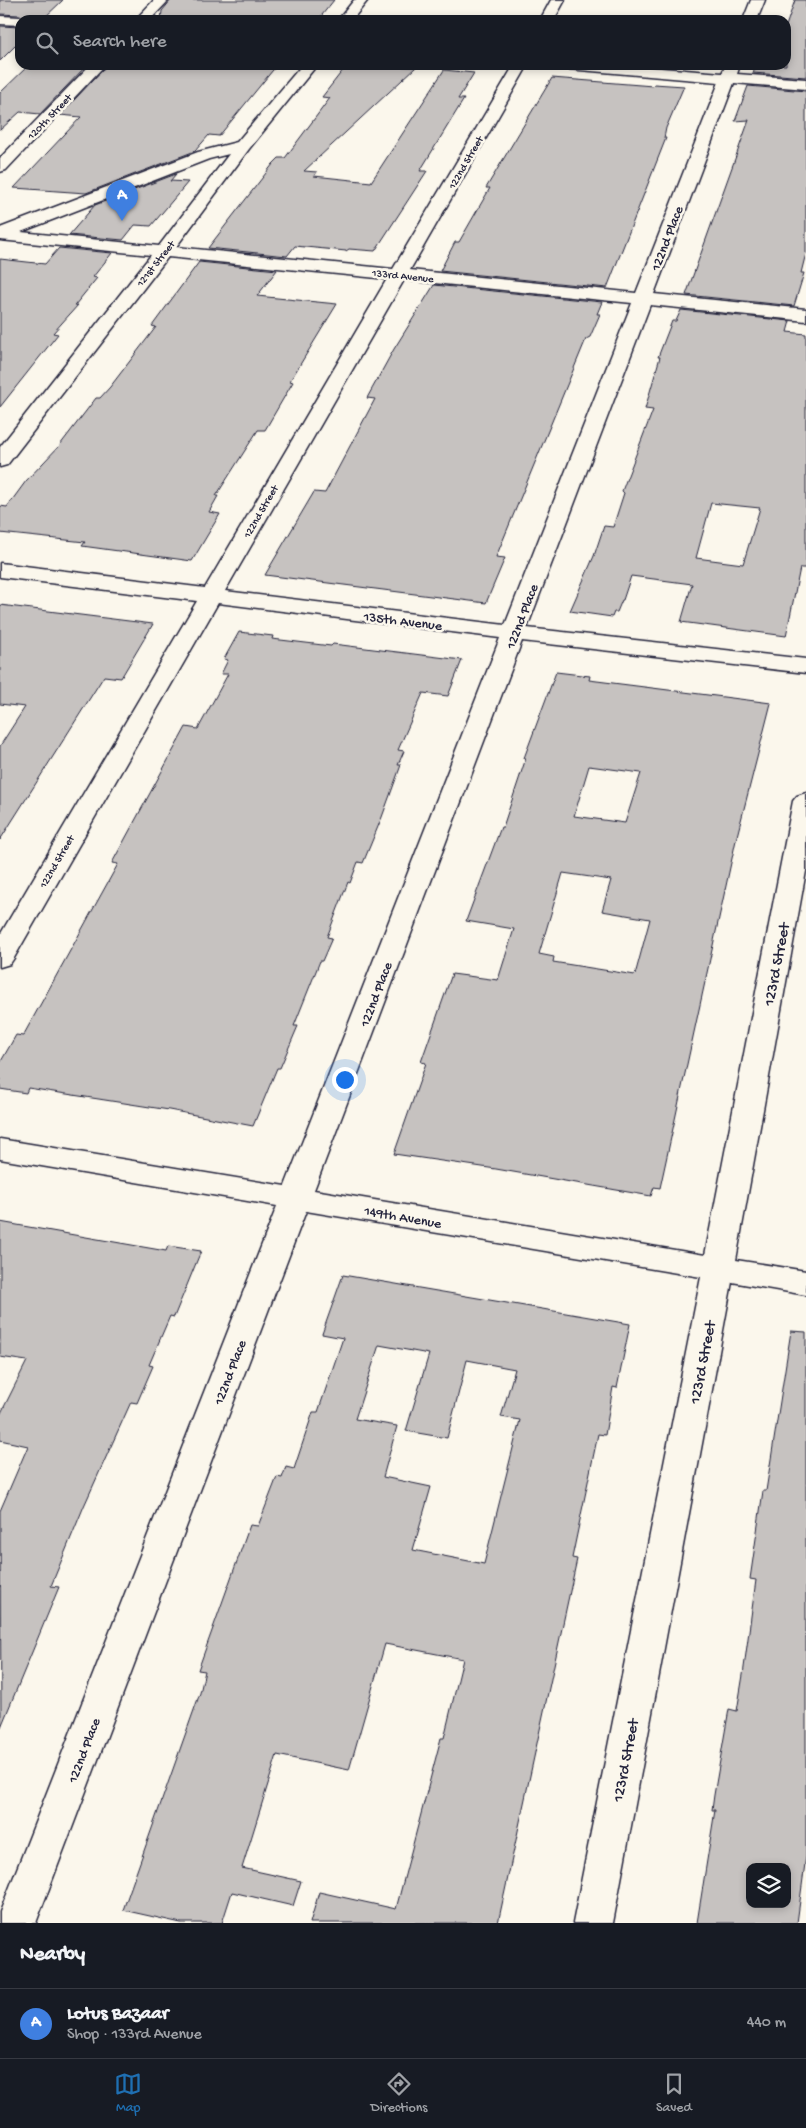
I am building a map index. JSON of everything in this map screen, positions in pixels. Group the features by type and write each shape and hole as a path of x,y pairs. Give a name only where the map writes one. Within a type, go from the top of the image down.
{"street":[{"path":"147,15 162,0"},
{"path":"350,15 361,0"},
{"path":"550,15 558,0"},
{"path":"752,15 758,0"},
{"path":"0,20 15,21"},
{"name":"120th Street","path":"0,166 93,70"},
{"name":"121st Street","path":"0,461 164,251 242,146 306,70"},
{"name":"122nd Street","path":"0,958 518,70"},
{"path":"703,70 730,71 806,84"},
{"name":"122nd Place","path":"16,1923 730,71"},
{"path":"0,234 204,155 242,146"},
{"name":"133rd Avenue","path":"0,234 806,315"},
{"name":"135th Avenue","path":"0,570 514,634 806,666"},
{"name":"123rd Street","path":"593,1923 806,801"},
{"name":"149th Avenue","path":"0,1148 806,1283"}],"building":[{"path":"0,0 63,0 47,15 0,14"},
{"path":"171,0 334,0 322,15 162,15 162,11"},
{"path":"795,0 806,0 806,77 753,73 754,70 791,70 790,15"},
{"path":"0,26 15,27 15,46 0,61"},
{"path":"24,70 82,70 40,114 20,112 0,130 0,93"},
{"path":"102,70 273,70 219,136 209,135 195,151 86,193 14,188 81,117 60,115"},
{"path":"343,70 413,70 304,171 317,172 314,176 371,182 444,70 474,73 458,99 464,99 420,171 427,171 375,251 349,249 346,251 295,246 287,256 208,248 273,164 279,158 285,158 330,98 322,97"},
{"path":"552,78 653,86 654,84 684,86 666,128 664,138 666,138 607,288 440,271 455,242 459,242 490,188 486,188"},
{"path":"748,86 806,91 806,253 801,273 804,273 794,306 686,295 749,120 735,121"},
{"path":"176,174 170,181 188,182 151,226 135,225 123,240 69,235 95,205"},
{"path":"59,248 112,253 93,277 97,278 75,305 78,305 53,333 58,334 0,407 0,259 45,264"},
{"path":"199,262 277,270 257,296 337,304 290,381 293,382 265,430 258,430 216,496 218,496 209,512 220,514 192,561 82,546 85,542 0,533 0,506 7,507 26,481 60,445 96,398 100,398 110,387 156,327 152,326"},
{"path":"434,285 602,302 597,314 600,314 590,337 586,339 496,557 505,558 486,603 265,575 314,492 325,493 375,399 367,398 394,349"},
{"path":"681,310 790,321 787,332 806,334 806,568 800,568 786,636 681,622 692,584 631,576 623,600 612,617 570,611 594,556 604,526 613,527 624,493 622,491 653,410 645,409 660,357 658,357 672,321 676,321","holes":["711,503 760,508 743,564 696,558"]},
{"path":"0,605 153,624 121,678 104,676 0,840 0,746 25,707 0,704"},
{"path":"239,632 273,636 272,639 331,646 333,644 462,660 448,696 423,693 398,750 404,751 398,765 401,765 382,817 363,863 358,862 350,883 348,882 327,937 332,938 322,961 320,961 294,1026 298,1026 280,1068 277,1068 253,1126 169,1110 28,1088 26,1093 0,1089 0,1063 16,1035 23,1036 118,864 112,863 186,727 198,729 228,674 221,674 228,660 224,659"},
{"path":"556,672 590,676 589,680 771,703 736,840 660,1188 654,1187 651,1196 496,1169 394,1154 426,1063 421,1062 452,974 498,980 514,929 466,921 501,827 503,827 526,758 524,758","holes":["589,766 641,773 625,823 574,816","563,873 611,880 602,911 650,919 635,975 553,962 554,957 539,954"]},
{"path":"0,1222 166,1251 168,1246 201,1251 174,1317 170,1316 149,1365 153,1366 137,1403 131,1402 84,1506 51,1586 59,1587 1,1727 0,1511 28,1446 0,1440 0,1415 27,1361 0,1357"},
{"path":"343,1275 630,1324 617,1388 613,1387 605,1435 598,1434 572,1558 577,1559 498,1923 310,1923 319,1892 396,1909 441,1738 444,1738 463,1659 385,1644 349,1770 277,1755 242,1868 301,1881 293,1906 232,1892 222,1923 181,1923 123,1910 200,1693 205,1671 198,1670 250,1525 258,1526 277,1477 282,1478 286,1467 294,1469 313,1412 318,1412 343,1338 322,1334","holes":["379,1345 429,1354 406,1431 447,1438 467,1360 515,1369 501,1417 520,1420 484,1564 413,1550 431,1487 383,1477 397,1426 355,1419"]},
{"path":"791,1331 806,1332 806,1856 797,1923 697,1923 715,1810 712,1810 714,1795 729,1709 737,1711 743,1675 756,1580 750,1579 763,1491 766,1491"}],"place":[{"name":"Lotus Bazaar","path":"122,221"}]}
